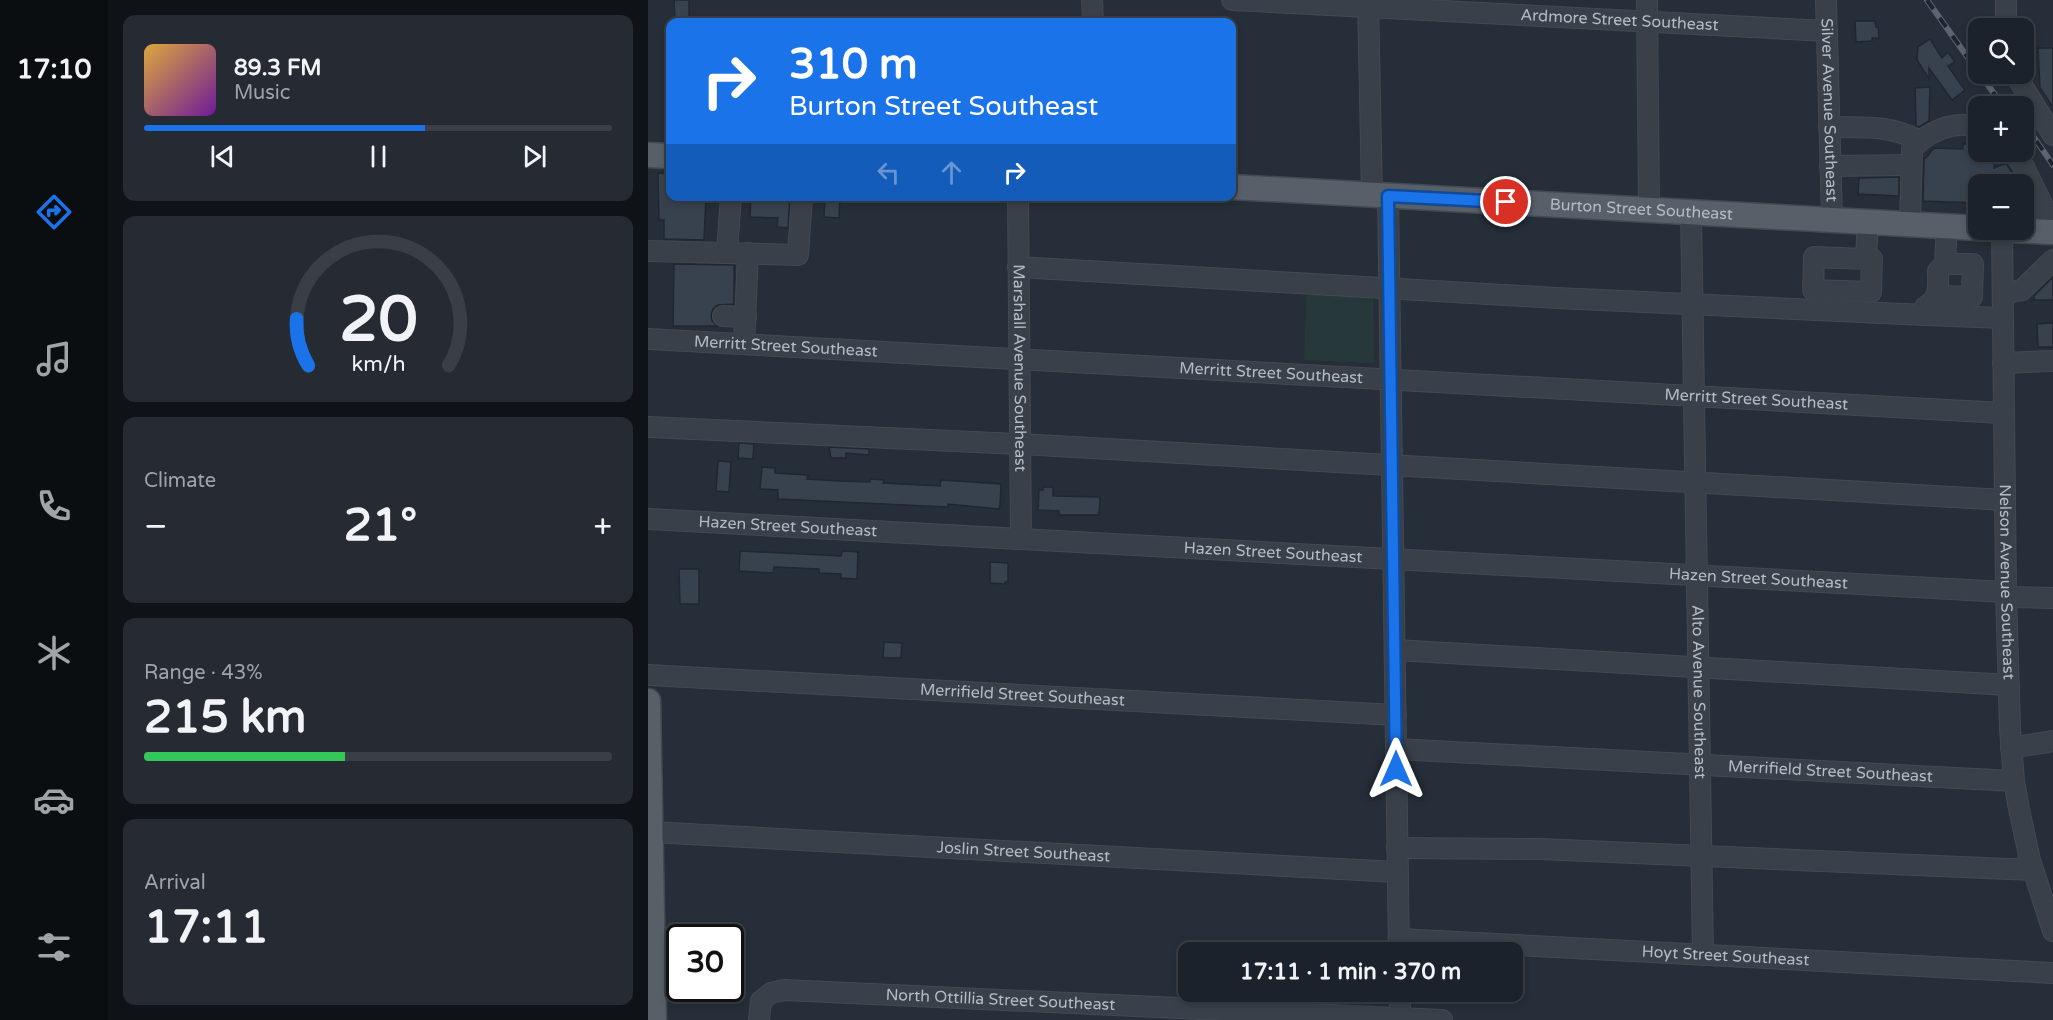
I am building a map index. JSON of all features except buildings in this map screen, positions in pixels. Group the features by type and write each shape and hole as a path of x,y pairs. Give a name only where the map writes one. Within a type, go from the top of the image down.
{"main road":[{"path":"648,155 666,156"},
{"name":"Burton Street Southeast","path":"1236,187 1968,227"},
{"path":"2034,231 2049,232"},
{"path":"648,701 654,1020"}],"street":[{"path":"1092,0 1092,18"},
{"name":"Ardmore Street Southeast","path":"1232,0 1368,4 1827,31"},
{"path":"1647,0 1648,210"},
{"name":"Silver Avenue Southeast","path":"1826,0 1832,219"},
{"path":"2006,0 2006,18"},
{"path":"1368,4 1380,196 1389,288 1399,942"},
{"path":"2021,84 2053,135"},
{"path":"1910,224 1912,150 1919,140 1958,125 1968,126"},
{"path":"1829,127 1882,128 1899,131 1919,140"},
{"path":"2020,162 2046,212 2049,232"},
{"path":"1830,166 1911,165"},
{"path":"727,252 731,201"},
{"path":"648,251 798,255 802,201"},
{"name":"Marshall Avenue Southeast","path":"1018,201 1021,539"},
{"name":"Alto Avenue Southeast","path":"1691,212 1703,955"},
{"path":"1866,259 1868,221"},
{"path":"1925,315 1925,307 1938,296 1938,271 1945,264 1947,226"},
{"name":"Nelson Avenue Southeast","path":"2002,240 2006,595 2011,748 2014,781 2033,870 2053,931"},
{"path":"744,344 748,253"},
{"path":"2003,294 2022,290 2053,260"},
{"path":"1938,296 1972,297 1973,264 1945,264"},
{"path":"1018,267 1592,300 2003,318"},
{"path":"723,316 746,317"},
{"name":"Merritt Street Southeast","path":"648,339 2003,413"},
{"path":"2003,363 2053,361"},
{"path":"648,427 1020,444 2005,500"},
{"name":"Hazen Street Southeast","path":"648,519 1697,576 2053,598"},
{"path":"1395,650 2009,685"},
{"name":"Merrifield Street Southeast","path":"648,675 1396,715"},
{"path":"2011,748 2052,742"},
{"name":"Merrifield Street Southeast","path":"1396,749 2014,781"},
{"name":"Joslin Street Southeast","path":"650,832 1397,872"},
{"path":"1397,848 1540,849 2033,870"},
{"name":"Hoyt Street Southeast","path":"1523,950 1703,955 2053,973"},
{"name":"North Ottillia Street Southeast","path":"759,1020 761,1001 771,993 784,990 1305,1017 1442,1020"},
{"path":"1400,1002 1400,1018"}],"shaded area":[{"path":"1307,286 1373,291 1374,363 1304,360"}],"railway":[{"path":"1927,0 1968,58"},
{"path":"1987,84 1996,96"},
{"path":"2034,137 2053,165"}],"route":[{"path":"1396,769 1388,196 1506,202"}]}
